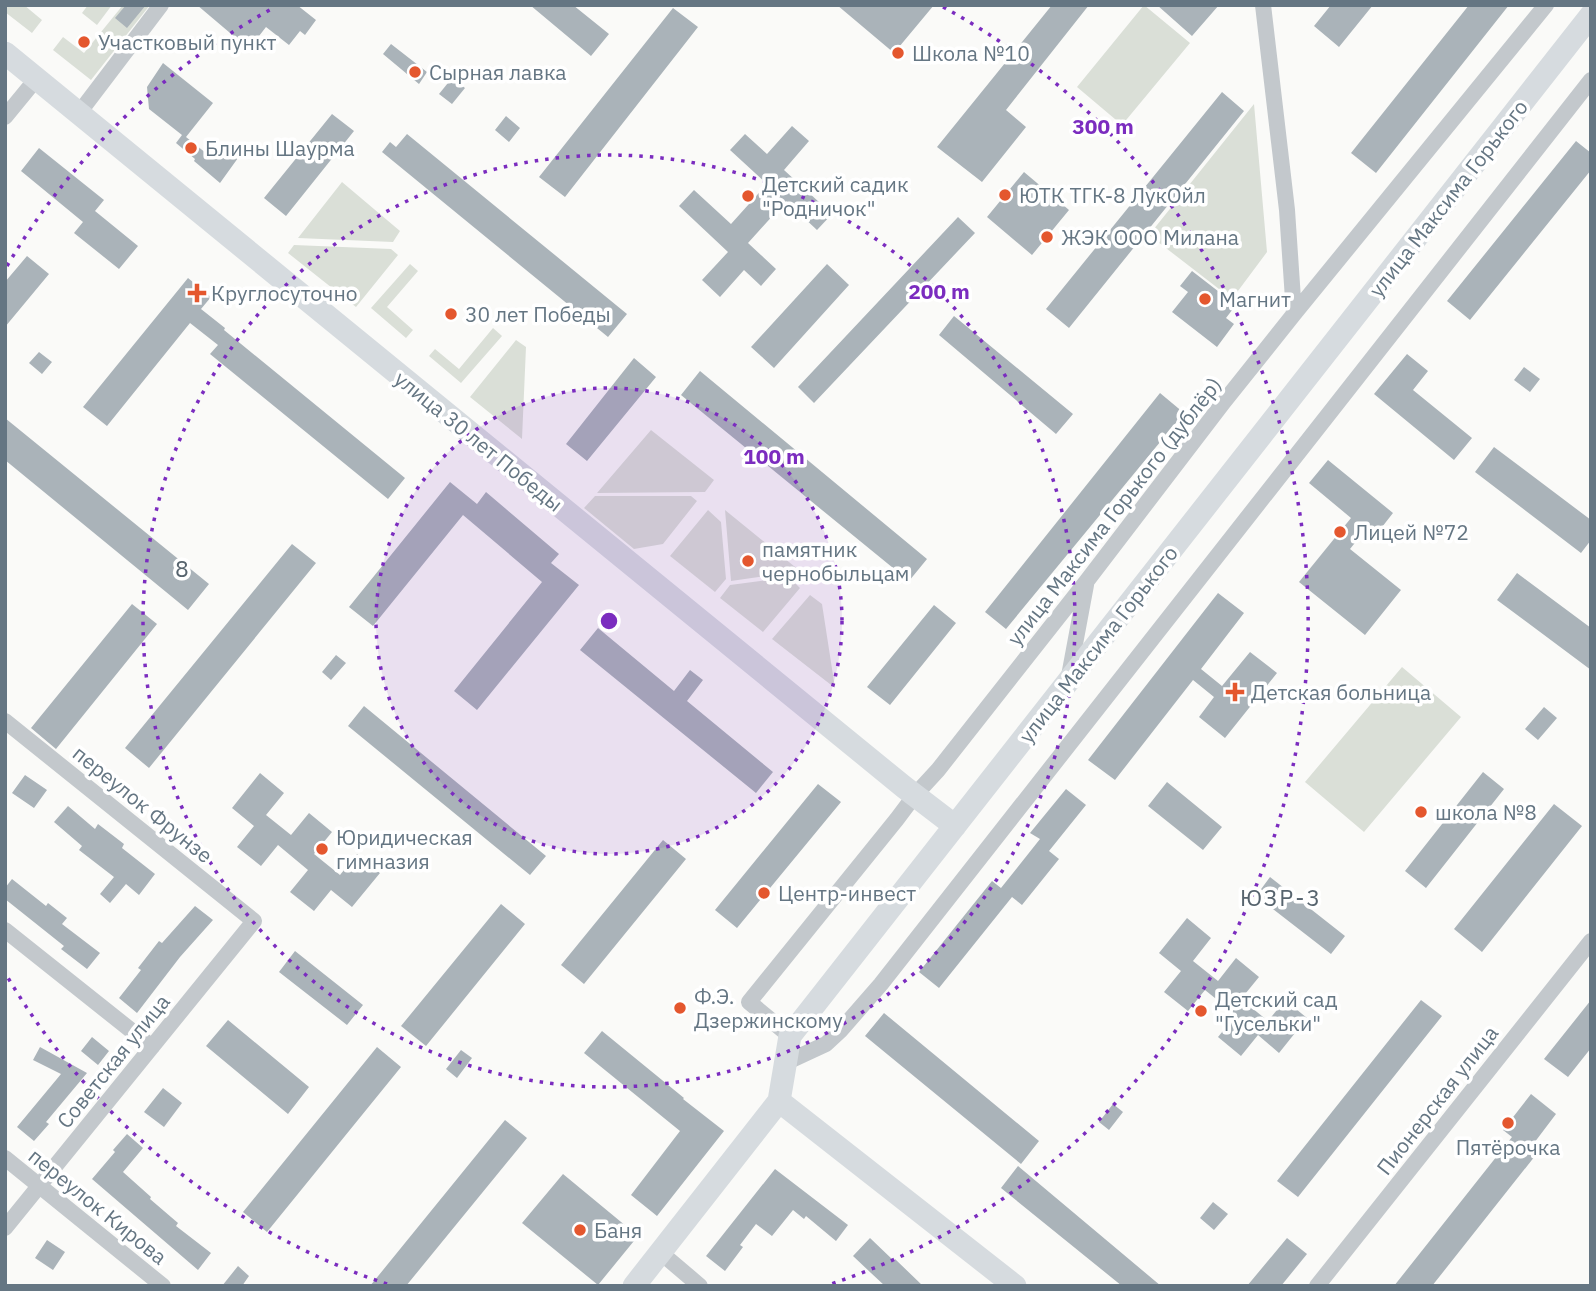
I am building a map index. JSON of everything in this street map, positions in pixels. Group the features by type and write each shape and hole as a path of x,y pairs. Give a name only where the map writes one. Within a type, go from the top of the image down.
{"street":[{"path":"79,113 161,5"},
{"path":"1263,5 1287,210 1294,313"},
{"name":"улица Максима Горького (дублёр)","path":"790,1036 749,1002 946,759 1294,313 1546,5"},
{"name":"улица Максима Горького","path":"635,1286 779,1101 790,1036 1591,15"},
{"name":"улица 30 лет Победы","path":"6,54 955,826"},
{"path":"5,117 37,78"},
{"path":"785,1063 826,1044 881,984 1591,80"},
{"path":"1068,683 1086,582"},
{"name":"переулок Фрунзе","path":"5,721 254,921"},
{"name":"Советская улица","path":"5,1228 254,921"},
{"path":"5,930 152,1047"},
{"name":"Пионерская улица","path":"1317,1286 1591,941"},
{"path":"779,1101 1015,1286"},
{"name":"переулок Кирова","path":"5,1158 163,1286"},
{"path":"660,1252 700,1286"}],"shaded area":[{"path":"5,5 24,5 42,20 32,33 5,12"},
{"path":"88,5 112,5 97,25 82,13"},
{"path":"123,5 150,5 91,80 53,50 63,37 84,53"},
{"path":"1144,5 1190,43 1122,125 1077,87"},
{"path":"1254,104 1267,252 1232,299 1149,235"},
{"path":"342,182 400,231 393,242 298,238"},
{"path":"294,245 391,249 398,255 356,307 288,253"},
{"path":"410,264 418,271 387,307 413,330 406,338 371,308"},
{"path":"493,328 502,336 461,383 429,356 435,349 459,369"},
{"path":"516,340 526,347 522,439 470,397"},
{"path":"651,430 714,480 705,492 597,493"},
{"path":"595,496 691,496 697,501 663,544 634,549 584,508"},
{"path":"708,510 721,522 726,579 715,592 670,556"},
{"path":"725,510 800,571 731,581"},
{"path":"789,577 800,588 763,632 720,598 730,585"},
{"path":"810,595 822,604 835,688 772,639"},
{"path":"1402,667 1461,717 1364,832 1305,782"}],"building":[{"path":"126,5 146,5 127,28 115,18"},
{"path":"197,5 297,5 316,20 305,35 300,31 289,45 266,27 249,49"},
{"path":"530,5 573,5 609,34 591,56"},
{"path":"837,5 934,5 894,53"},
{"path":"1052,5 1089,5 1006,110 1026,127 982,182 937,147"},
{"path":"1157,5 1219,5 1192,36"},
{"path":"1331,5 1373,5 1339,47 1314,26"},
{"path":"1469,5 1509,5 1376,173 1351,153"},
{"path":"673,8 698,27 565,197 539,177"},
{"path":"391,44 427,72 419,84 383,54"},
{"path":"163,63 213,103 186,137 212,158 222,145 238,158 220,183 176,143 182,135 149,109 147,87"},
{"path":"452,78 465,88 452,104 439,94"},
{"path":"1222,92 1244,111 1069,328 1046,309"},
{"path":"332,114 354,131 286,216 264,198"},
{"path":"506,116 520,128 509,142 495,130"},
{"path":"792,126 809,141 784,170 832,214 817,230 786,201 748,243 776,269 761,286 744,270 720,297 702,280 728,252 679,206 694,190 731,224 767,184 730,150 745,134 767,154"},
{"path":"407,134 627,314 608,337 382,152 390,142 396,147"},
{"path":"1576,141 1591,153 1591,170 1470,320 1447,301"},
{"path":"39,148 104,200 95,211 138,246 119,269 74,233 83,222 21,171"},
{"path":"1024,172 1069,210 1032,255 987,217"},
{"path":"958,217 975,233 814,403 798,387"},
{"path":"27,256 49,274 5,327 5,282"},
{"path":"827,264 849,285 774,368 751,347"},
{"name":"Магнит","path":"1192,271 1236,305 1226,318 1234,324 1217,347 1172,312 1188,292 1180,286"},
{"path":"188,278 211,297 201,309 405,478 388,499 210,354 218,345 190,323 107,426 83,407"},
{"path":"954,316 1073,414 1056,434 939,335"},
{"path":"39,352 52,362 42,374 29,363"},
{"path":"1407,354 1428,371 1413,390 1472,438 1454,460 1374,394"},
{"path":"634,358 656,377 587,461 566,444"},
{"path":"1524,367 1540,379 1530,392 1514,380"},
{"path":"700,371 927,559 909,581 681,395"},
{"path":"1160,393 1184,413 1006,629 985,612"},
{"path":"5,418 209,584 188,610 5,460"},
{"path":"1494,447 1591,520 1591,540 1581,553 1475,472"},
{"path":"1328,460 1393,513 1375,536 1366,529 1350,549 1401,590 1365,635 1299,582 1351,518 1309,483"},
{"path":"450,482 477,504 486,492 559,554 551,563 579,585 477,710 454,691 542,582 463,515 373,626 349,607"},
{"path":"292,544 316,563 149,768 125,748"},
{"path":"1517,573 1591,628 1591,670 1497,600"},
{"name":"Детская больница","path":"1218,593 1244,613 1201,669 1222,686 1250,652 1277,673 1225,738 1199,717 1214,697 1193,680 1115,780 1088,760"},
{"path":"132,604 157,624 56,749 31,728"},
{"path":"934,605 956,623 890,705 867,687"},
{"path":"598,628 674,691 690,670 703,680 687,701 773,772 756,793 580,650"},
{"path":"336,655 346,663 331,680 322,672"},
{"path":"364,706 546,856 530,875 348,726"},
{"path":"1544,707 1557,718 1538,740 1525,729"},
{"path":"1483,772 1504,789 1426,888 1405,871"},
{"path":"260,773 284,793 266,815 291,835 309,813 332,832 314,854 340,875 357,854 380,873 352,907 331,890 314,911 290,892 308,870 278,845 261,866 237,847 254,826 232,808"},
{"path":"25,775 47,790 34,808 12,793"},
{"path":"1167,782 1222,827 1203,850 1148,806"},
{"path":"818,784 841,802 737,928 715,910"},
{"path":"1066,789 1086,805 1049,851 1059,859 1022,905 1012,897 939,988 919,972 992,881 1001,888 1040,839 1030,833"},
{"path":"1554,804 1582,826 1482,952 1454,929"},
{"path":"68,806 95,829 98,824 124,844 122,848 155,874 139,895 126,884 110,903 100,894 114,877 79,850 82,846 54,822"},
{"path":"663,840 686,859 584,984 561,965"},
{"path":"1270,877 1345,936 1331,954 1256,896"},
{"path":"12,879 46,906 48,903 67,918 62,924 100,953 87,969 61,949 64,946 5,899 5,888"},
{"path":"501,904 525,924 426,1046 401,1026"},
{"path":"195,906 213,920 180,957 137,1013 119,998 159,941 162,943"},
{"path":"1187,918 1211,938 1193,961 1218,981 1236,958 1259,977 1241,999 1268,1021 1285,1000 1307,1018 1279,1053 1258,1035 1241,1056 1218,1037 1236,1015 1205,990 1188,1011 1164,992 1181,971 1159,953"},
{"path":"295,951 363,1005 347,1025 279,972"},
{"path":"1421,1000 1442,1016 1298,1197 1277,1181"},
{"path":"1591,1000 1591,1048 1568,1077 1544,1059"},
{"path":"884,1013 1039,1141 1021,1164 865,1036"},
{"path":"228,1020 309,1087 288,1114 206,1046"},
{"path":"602,1031 724,1131 657,1216 631,1195 680,1131 584,1053"},
{"path":"92,1037 109,1051 98,1065 81,1051"},
{"path":"40,1047 87,1073 46,1122 49,1124 34,1141 17,1127 61,1074 33,1060"},
{"path":"377,1047 401,1067 267,1232 243,1212"},
{"path":"461,1050 472,1058 457,1078 446,1069"},
{"path":"163,1088 182,1103 164,1127 144,1112"},
{"path":"1531,1094 1556,1114 1528,1151 1535,1156 1432,1286 1394,1286 1512,1137 1503,1130"},
{"path":"1113,1104 1123,1112 1109,1130 1099,1122"},
{"path":"505,1120 527,1138 406,1286 370,1286"},
{"path":"127,1134 143,1148 123,1172 178,1223 176,1226 211,1253 198,1270 92,1179"},
{"path":"1018,1166 1161,1286 1122,1286 1001,1188"},
{"path":"775,1169 848,1225 836,1241 806,1216 804,1219 793,1210 772,1236 756,1224 725,1271 706,1256"},
{"name":"Баня","path":"563,1174 638,1236 598,1285 522,1223"},
{"path":"1213,1202 1228,1214 1214,1230 1200,1218"},
{"path":"870,1238 923,1286 885,1286 853,1256"},
{"path":"1287,1238 1307,1254 1281,1286 1247,1286"},
{"path":"47,1240 65,1252 53,1270 35,1258"},
{"path":"238,1266 249,1276 242,1286 222,1286"}],"place":[{"name":"Участковый пункт","path":"84,42"},
{"name":"Школа №10","path":"898,53"},
{"name":"Сырная лавка","path":"415,72"},
{"name":"Блины Шаурма","path":"191,148"},
{"name":"ЮТК ТГК-8 ЛукОйл","path":"1005,195"},
{"name":"Детский садик \"Родничок\"","path":"748,196"},
{"name":"ЖЭК ООО Милана","path":"1047,237"},
{"name":"Круглосуточно","path":"197,293"},
{"name":"Магнит","path":"1205,299"},
{"name":"30 лет Победы","path":"451,314"},
{"name":"Лицей №72","path":"1340,532"},
{"name":"памятник чернобыльцам","path":"748,561"},
{"name":"Детская больница","path":"1235,692"},
{"name":"школа №8","path":"1421,812"},
{"name":"Юридическая гимназия","path":"322,849"},
{"name":"Центр-инвест","path":"764,893"},
{"name":"Ф.Э. Дзержинскому","path":"680,1008"},
{"name":"Детский сад \"Гусельки\"","path":"1201,1011"},
{"name":"Пятёрочка","path":"1508,1123"},
{"name":"Баня","path":"580,1230"}],"district":[{"name":"8","path":"183,568"},
{"name":"ЮЗР-3","path":"1281,897"}]}
